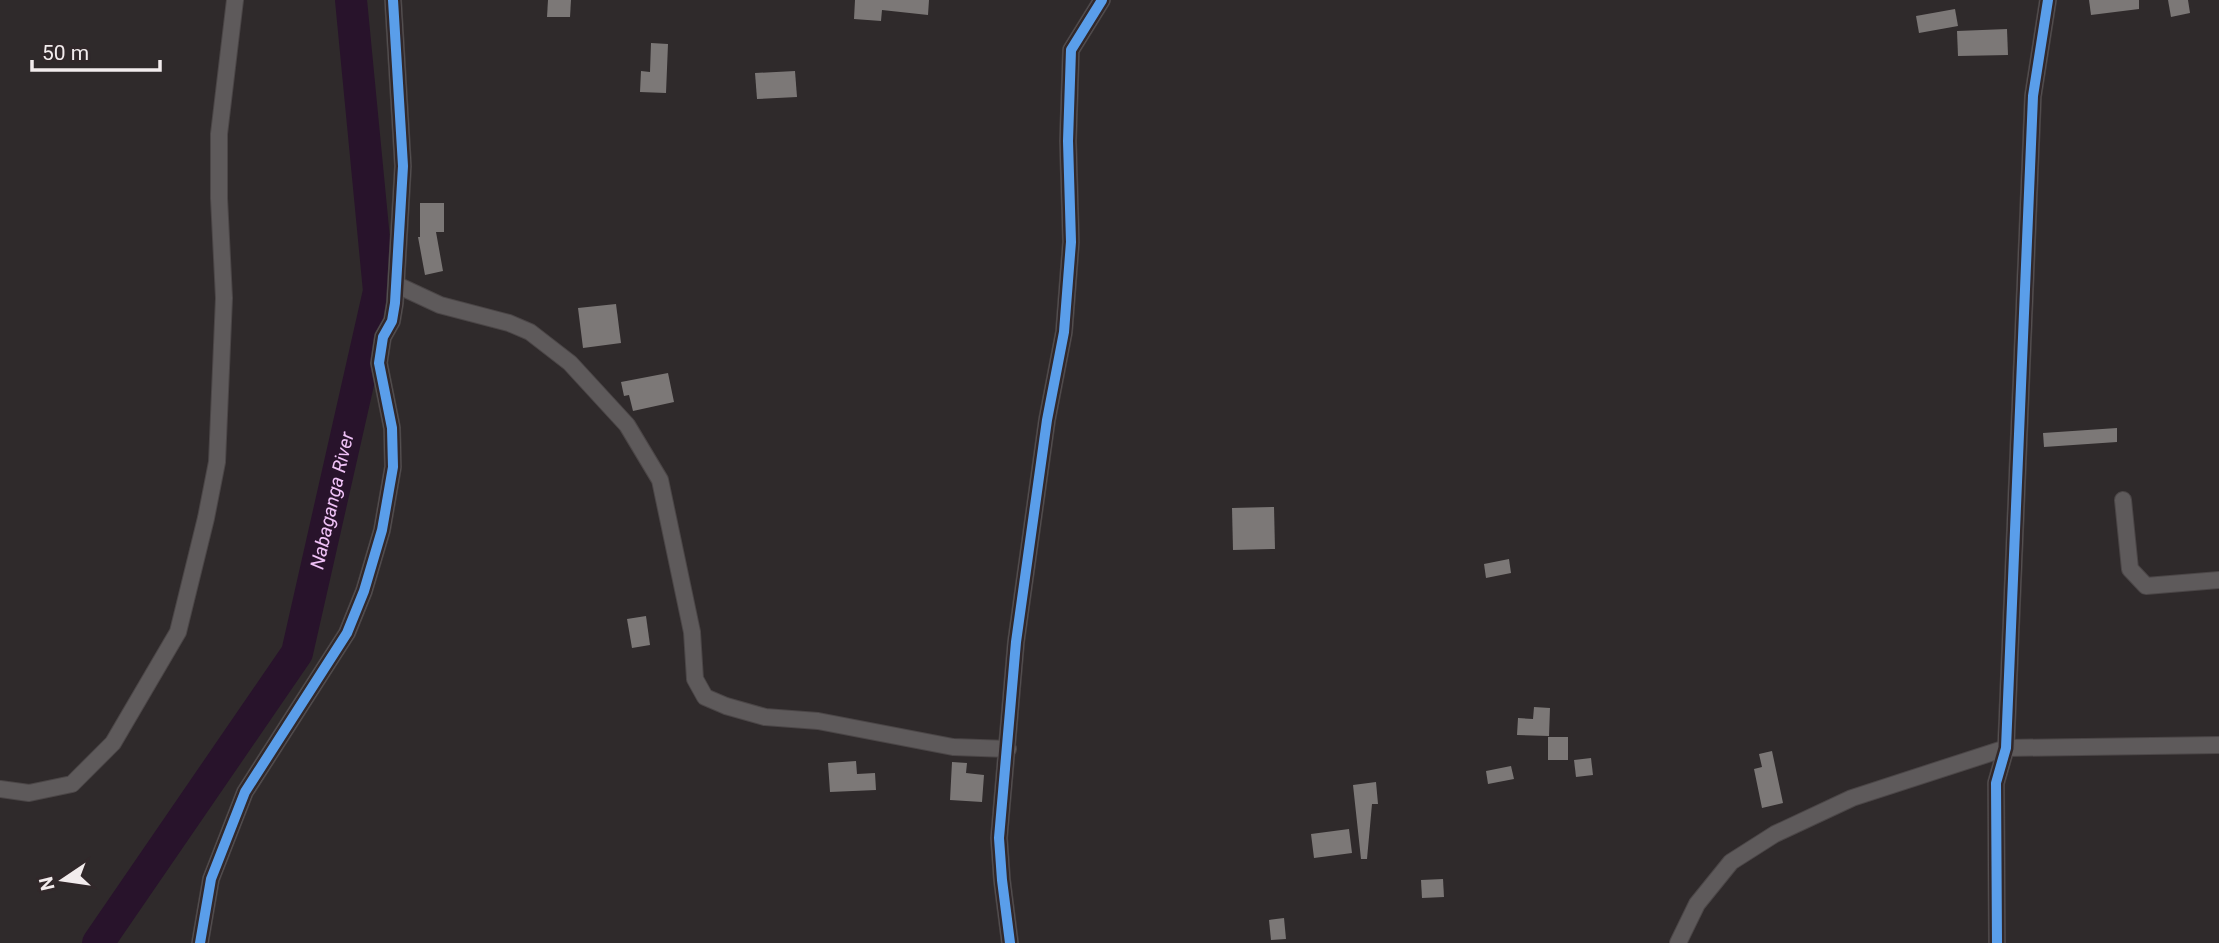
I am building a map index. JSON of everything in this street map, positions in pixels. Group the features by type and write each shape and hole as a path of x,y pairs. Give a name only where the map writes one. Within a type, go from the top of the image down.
{"street":[{"path":"0,789 29,793 72,785 113,743 178,632 218,461 224,298 219,134 235,0"},
{"path":"200,943 211,878 245,792 347,633 364,591 382,530 393,467 392,428 379,363 383,337 392,321 397,285 403,166 393,0"},
{"path":"1010,943 999,838 1016,642 1047,420 1065,332 1071,242 1068,141 1071,50 1102,0"},
{"path":"1997,943 1997,783 2006,748 2033,96 2048,0"},
{"path":"397,285 440,305 509,323 530,332 570,363 627,425 660,480 692,632 695,679 705,697 765,717 818,721 953,747 1008,749"},
{"path":"2123,500 2130,569 2146,586 2219,580"},
{"path":"1678,943 1696,904 1731,862 1775,834 1852,798 2006,748 2219,745"}],"building":[{"path":"548,0 571,0 570,17 547,17"},
{"path":"855,0 929,0 928,15 882,10 881,21 854,19"},
{"path":"2089,0 2139,0 2139,9 2091,15"},
{"path":"2168,0 2188,0 2190,13 2171,17"},
{"path":"1955,9 1958,26 1919,33 1916,16"},
{"path":"2007,29 2008,55 1958,56 1957,31"},
{"path":"651,43 668,44 666,93 640,92 641,71 650,72"},
{"path":"795,71 797,97 757,99 755,73"},
{"path":"420,203 444,203 444,232 436,232 443,271 425,275 418,237"},
{"path":"616,304 621,343 583,348 578,308"},
{"path":"668,373 674,402 633,411 629,395 624,396 621,382"},
{"path":"2117,428 2117,442 2044,447 2043,433"},
{"path":"1274,507 1275,549 1233,550 1232,508"},
{"path":"1509,559 1511,573 1486,578 1484,564"},
{"path":"646,616 650,645 632,648 627,619"},
{"path":"1534,707 1550,708 1549,736 1517,735 1518,718 1533,719"},
{"path":"1548,737 1568,737 1568,760 1548,760"},
{"path":"1772,751 1783,803 1762,808 1754,769 1762,767 1759,754"},
{"path":"1591,758 1593,775 1576,777 1574,760"},
{"path":"856,761 857,774 875,773 876,790 830,792 828,763"},
{"path":"952,762 967,763 966,773 984,775 982,802 950,800"},
{"path":"1511,766 1514,779 1488,784 1486,771"},
{"path":"1376,782 1378,804 1372,804 1367,859 1361,859 1353,785"},
{"path":"1349,829 1352,853 1314,858 1311,834"},
{"path":"1443,879 1444,897 1422,898 1421,880"},
{"path":"1284,918 1286,939 1271,940 1269,920"}],"waterway":[{"name":"Nabaganga River","path":"98,943 297,653 379,291 351,0"}],"cycle path":[{"path":"200,943 211,879 245,792 347,633 364,591 382,530 393,467 392,428 379,363 383,337 392,321 395,303 403,166 393,0"},
{"path":"1010,943 999,838 1016,642 1047,420 1064,332 1071,242 1068,141 1071,50 1102,0"},
{"path":"1997,943 1996,783 2006,748 2033,96 2048,0"}]}
